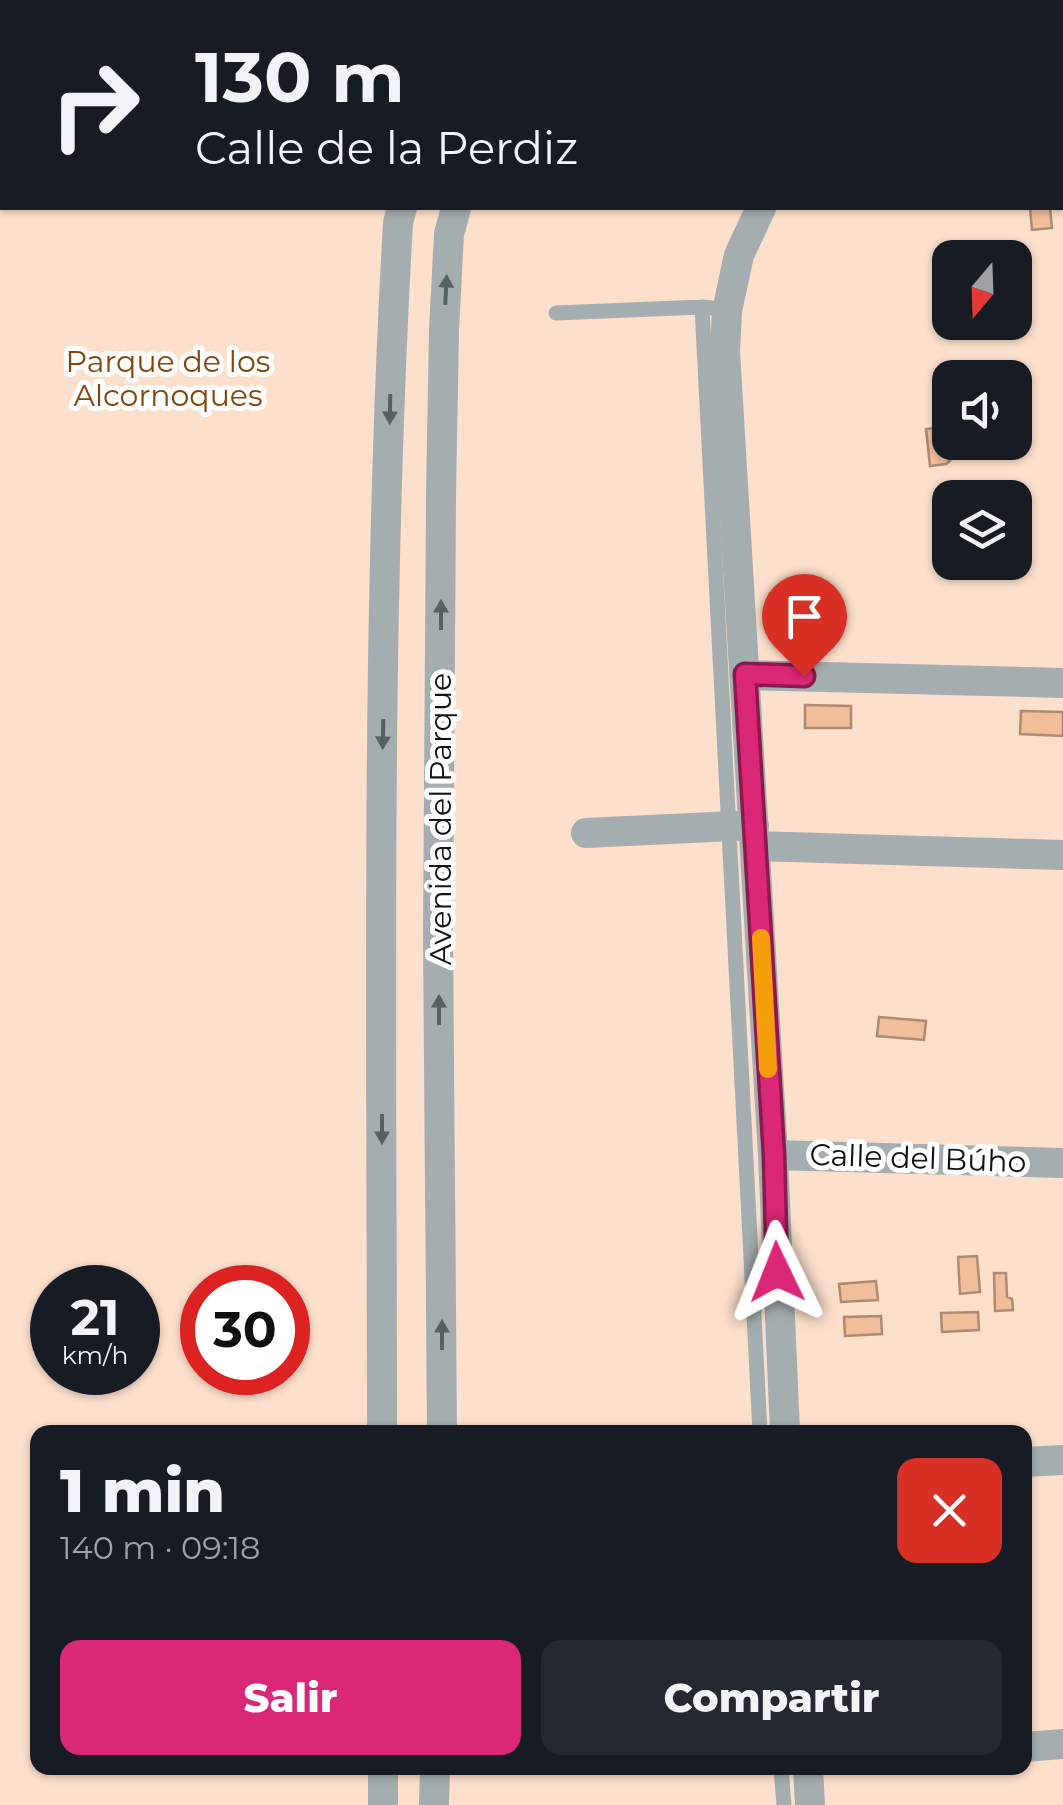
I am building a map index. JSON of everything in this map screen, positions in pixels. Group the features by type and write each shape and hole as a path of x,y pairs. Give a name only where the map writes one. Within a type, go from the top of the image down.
{"street":[{"name":"Avenida del Parque","path":"382,1425 382,766 392,324 401,210"},
{"name":"Avenida del Parque","path":"442,1425 438,956 441,496 444,330 449,234 455,210"},
{"path":"760,210 714,309 725,350 745,674 746,832 774,1155 785,1425"},
{"path":"745,674 1063,683"},
{"path":"586,832 746,832 1063,855"},
{"name":"Calle del Búho","path":"774,1155 1063,1162"},
{"path":"1032,1462 1063,1460"},
{"path":"1032,1746 1063,1744"},
{"path":"382,1775 382,1805"},
{"path":"434,1805 435,1775"},
{"path":"808,1775 810,1805"}],"lane":[{"path":"556,314 714,309 746,832 760,1425"},
{"path":"782,1775 784,1805"}],"green space":[{"name":"Parque de los Alcornoques","path":"0,210 1063,210 1063,1805 0,1805"}],"shaded area":[{"path":"1030,210 1050,210 1052,228 1032,230"},
{"path":"932,428 932,460 949,460 946,464 930,466 926,429"},
{"path":"805,705 851,706 851,728 805,728"},
{"path":"1021,711 1063,712 1063,736 1020,734"},
{"path":"879,1017 926,1021 924,1040 877,1036"},
{"path":"977,1256 980,1292 960,1294 958,1257"},
{"path":"994,1273 1006,1273 1007,1297 1012,1299 1013,1310 995,1311"},
{"path":"876,1281 878,1300 841,1302 839,1284"},
{"path":"978,1312 979,1330 942,1332 941,1313"},
{"path":"881,1316 882,1334 845,1336 844,1317"}],"slow traffic":[{"path":"761,938 768,1069"}],"route":[{"path":"777,1272 774,1155 745,674 804,676"}]}
